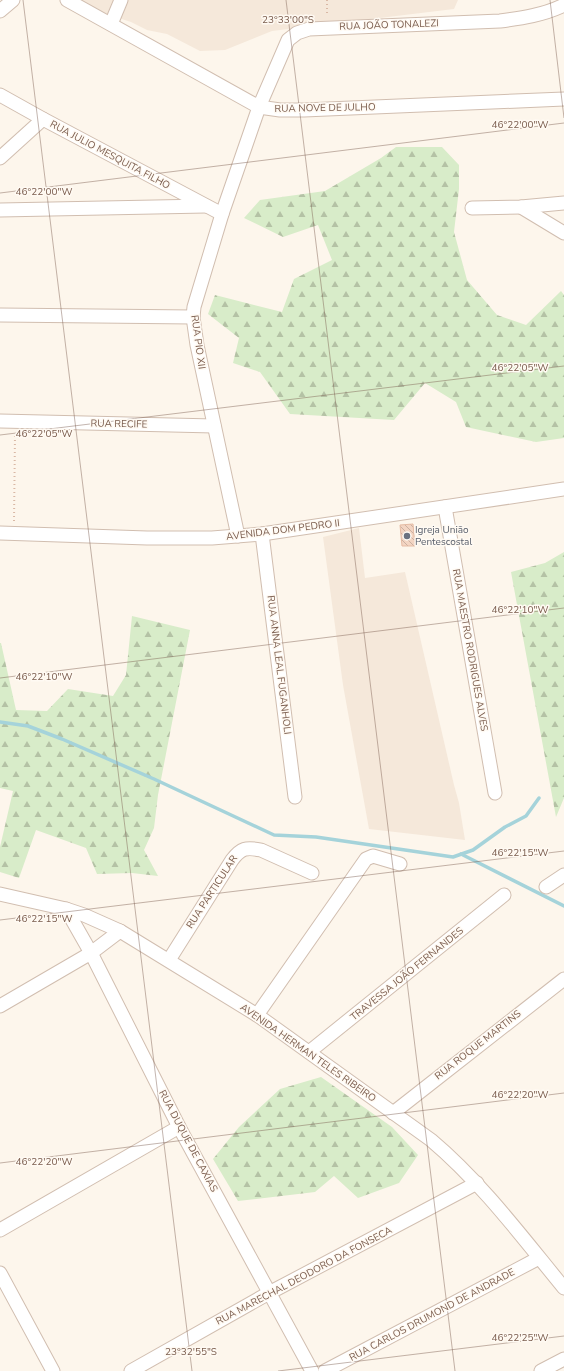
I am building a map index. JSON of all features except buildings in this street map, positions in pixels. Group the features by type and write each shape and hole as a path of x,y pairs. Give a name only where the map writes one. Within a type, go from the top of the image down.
{"street":[{"path":"0,11 13,0"},
{"name":"RUA NOVE DE JULHO","path":"67,0 259,108 280,110 564,99"},
{"path":"111,24 121,0"},
{"name":"RUA JOÃO TONALEZI","path":"259,108 288,40 302,30 328,27 500,21 524,18 564,5"},
{"name":"RUA JULIO MESQUITA FILHO","path":"0,95 222,214"},
{"name":"RUA PIO XII","path":"238,536 197,345 193,317 194,307 222,214 259,108"},
{"path":"0,158 43,119"},
{"path":"472,208 521,207 564,203"},
{"path":"0,210 207,206"},
{"path":"521,207 564,233"},
{"path":"0,315 193,317"},
{"name":"RUA RECIFE","path":"0,421 214,426"},
{"name":"AVENIDA DOM PEDRO II","path":"0,533 147,538 212,538 238,536 262,534 564,489"},
{"name":"RUA MAESTRO RODRIGUES ALVES","path":"445,507 495,793"},
{"name":"RUA ANNA LEAL FUGANHOLI","path":"262,534 295,797"},
{"name":"RUA PARTICULAR","path":"169,960 239,850 252,848 261,850 312,874"},
{"path":"257,1015 366,859 373,856 400,864"},
{"path":"546,887 564,875"},
{"name":"AVENIDA HERMAN TELES RIBEIRO","path":"0,894 66,909 84,915 120,931 257,1015 431,1140 448,1154 477,1183 564,1288"},
{"name":"TRAVESSA JOÃO FERNANDES","path":"309,1052 504,895"},
{"name":"RUA DUQUE DE CAXIAS","path":"66,909 91,953 179,1127 312,1371"},
{"path":"0,1006 91,953 120,931"},
{"name":"RUA ROQUE MARTINS","path":"393,1113 564,979"},
{"path":"0,1230 179,1127"},
{"name":"RUA MARECHAL DEODORO DA FONSECA","path":"131,1371 269,1293 477,1183"},
{"name":"RUA CARLOS DRUMOND DE ANDRADE","path":"325,1371 539,1258"},
{"path":"0,1273 54,1371"},
{"path":"541,1371 564,1359"}],"path":[{"path":"327,0 328,27"},
{"path":"14,533 16,422"}],"shaded area":[{"path":"74,0 458,0 454,9 272,31 225,50 200,51 167,34 147,30 131,22 94,10"},
{"path":"359,528 365,578 405,572 459,803 465,840 369,829 343,685 323,537"}],"green space":[{"path":"396,147 442,147 459,165 459,189 454,232 467,280 497,315 526,325 561,291 564,295 564,438 536,442 466,427 456,402 425,383 394,420 290,414 260,372 233,363 239,338 208,314 215,295 282,312 294,279 332,260 318,225 283,237 244,218 260,200 325,191 381,158"},
{"path":"564,552 564,798 556,817 511,572 545,563"},
{"path":"132,616 190,630 158,795 154,828 144,850 158,876 132,873 97,874 86,848 36,830 19,878 0,872 0,847 13,791 0,788 0,643 16,710 47,711 68,689 113,696 126,675"},
{"path":"321,1077 392,1127 418,1155 399,1183 358,1198 334,1176 315,1192 238,1201 213,1159 239,1127 280,1089"}],"waterway":[{"path":"0,722 28,726 62,739 154,779 274,835 316,837 453,857 473,850 505,827 526,816 539,798"},
{"path":"461,854 564,906"}],"place":[{"name":"Igreja União Pentescostal","path":"407,536"}]}
